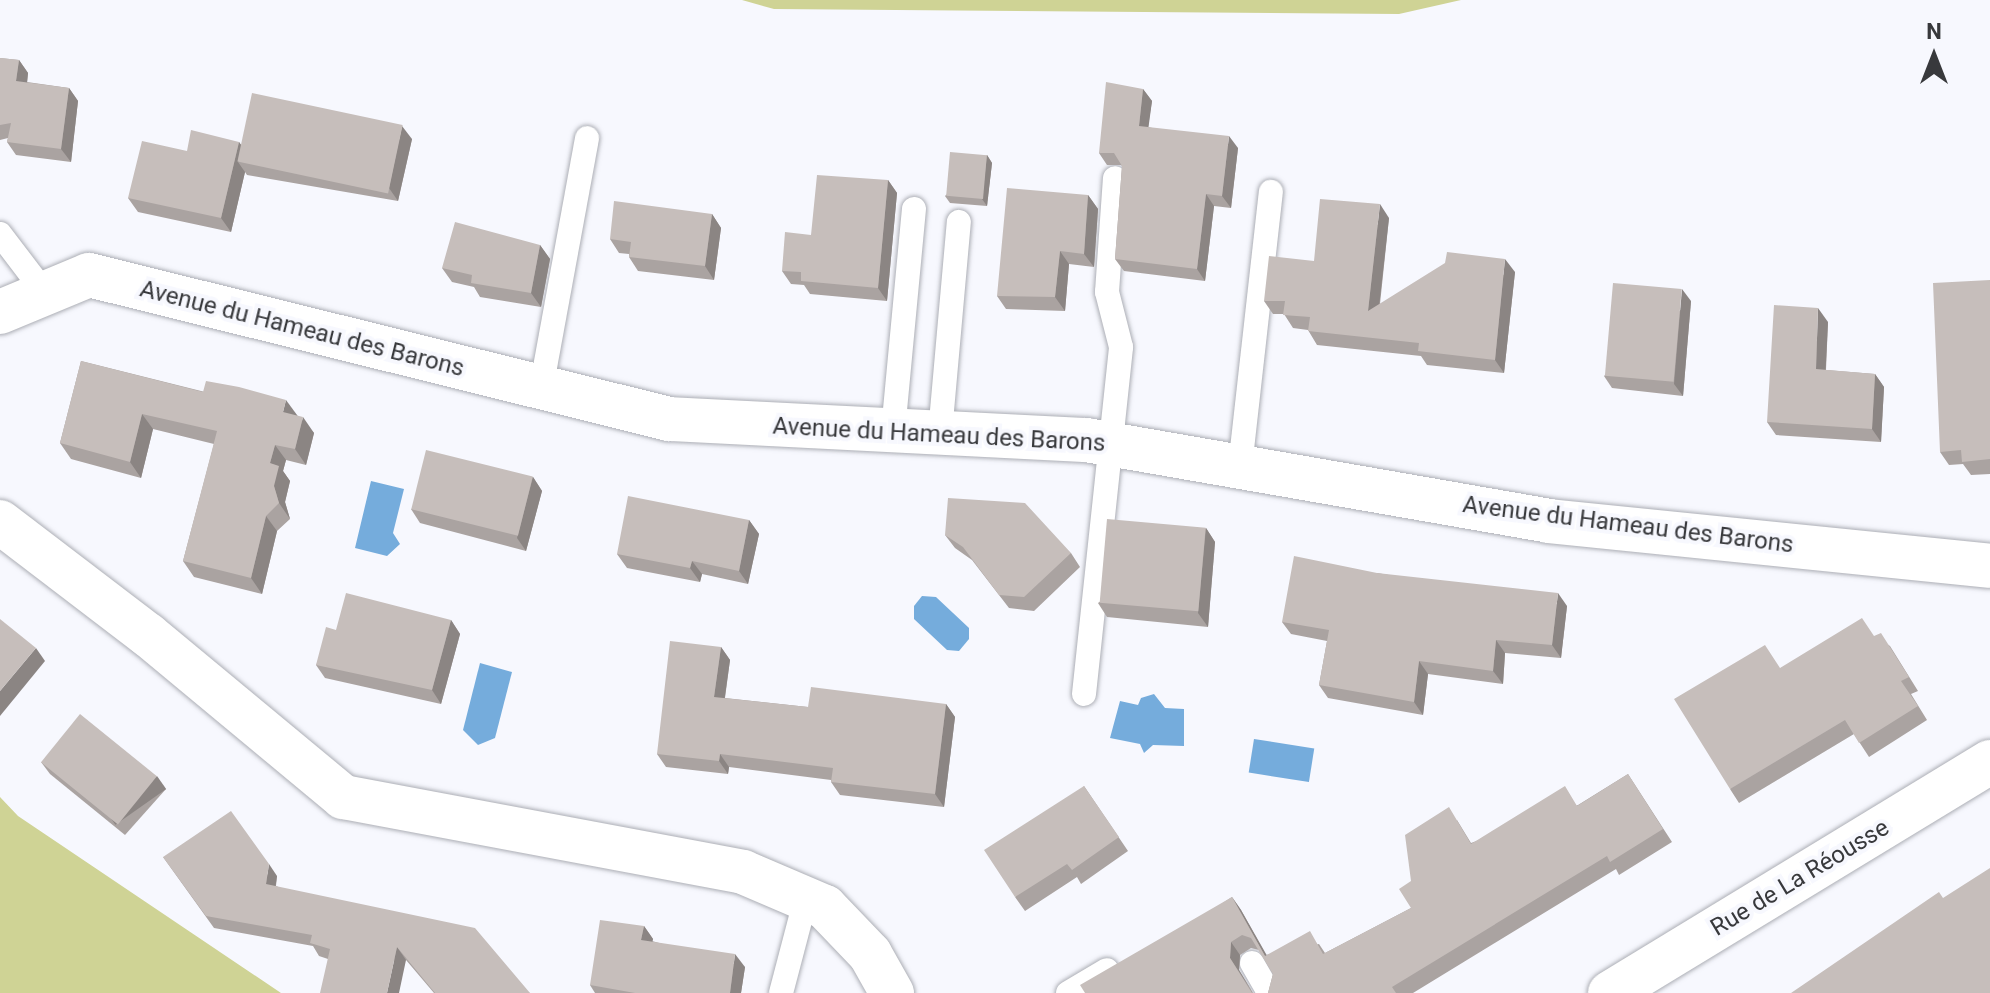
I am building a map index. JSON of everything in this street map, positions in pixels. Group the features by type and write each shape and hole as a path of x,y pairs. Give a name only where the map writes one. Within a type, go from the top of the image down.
{"street":[{"name":"Avenue du Hameau des Barons","path":"0,312 89,275 669,419 1111,445 1549,521 1990,566"},
{"path":"0,522 148,635 343,797 743,872 825,907 870,954 879,988"},
{"name":"Rue de La Réousse","path":"1610,993 1990,762"}],"lane":[{"path":"541,389 587,138"},
{"path":"1084,694 1121,347 1107,292 1115,178"},
{"path":"1240,467 1271,192"},
{"path":"893,431 914,209"},
{"path":"940,433 959,222"},
{"path":"0,234 45,293"},
{"path":"781,993 806,898"},
{"path":"1252,963 1269,993"},
{"path":"1068,993 1116,965"}],"green space":[{"path":"742,0 1461,0 1399,14 774,9"},
{"path":"0,797 18,816 281,993 0,993"}],"water":[{"path":"371,481 404,489 393,533 400,544 387,556 355,548"},
{"path":"922,596 936,597 969,628 969,639 959,651 947,650 914,619 914,606"},
{"path":"480,663 512,672 495,738 478,745 463,730"},
{"path":"1154,694 1165,708 1184,709 1184,746 1153,745 1144,753 1140,744 1110,738 1120,701 1138,705 1141,698"},
{"path":"1254,739 1314,749 1309,782 1249,773"}],"building":[{"path":"0,58 19,60 16,81 69,88 61,149 7,142 11,123 0,125"},
{"path":"1106,82 1143,89 1139,126 1229,136 1222,196 1206,194 1197,269 1115,259 1122,166 1114,153 1099,153"},
{"path":"252,93 403,125 388,193 237,161"},
{"path":"191,130 239,142 221,218 128,198 142,141 187,151"},
{"path":"950,152 987,155 983,199 946,196"},
{"path":"817,175 888,180 878,288 801,281 801,272 782,271 785,232 811,235"},
{"path":"1007,188 1088,195 1084,254 1060,251 1055,297 997,296"},
{"path":"1320,199 1380,204 1368,311 1445,263 1447,252 1505,259 1495,360 1418,351 1419,343 1308,331 1310,317 1283,315 1285,301 1264,301 1269,256 1314,261"},
{"path":"614,201 712,214 705,266 629,257 631,242 610,239"},
{"path":"455,222 540,245 531,293 471,283 472,275 442,268"},
{"path":"1990,280 1990,459 1962,462 1961,450 1940,452 1933,283"},
{"path":"1613,283 1682,289 1674,382 1605,376"},
{"path":"1774,305 1818,308 1816,369 1875,374 1872,429 1767,422"},
{"path":"81,361 203,392 206,381 239,387 286,400 283,412 303,417 295,449 275,445 270,463 279,466 274,486 279,503 266,516 251,578 183,561 217,431 142,414 130,462 60,443"},
{"path":"426,450 533,477 518,536 411,509"},
{"path":"628,496 749,520 739,571 692,561 690,568 617,554"},
{"path":"948,498 1025,503 1071,553 1024,597 999,595 963,547 945,535"},
{"path":"1107,519 1206,528 1198,611 1100,603"},
{"path":"1294,556 1377,573 1558,593 1552,645 1496,640 1493,671 1419,661 1414,702 1319,685 1329,630 1282,622"},
{"path":"346,593 451,620 432,690 316,665 326,627 336,630"},
{"path":"1862,618 1874,636 1881,633 1909,677 1901,681 1918,706 1859,743 1845,720 1730,789 1674,699 1765,645 1780,668"},
{"path":"0,619 36,648 0,691"},
{"path":"670,641 721,647 714,697 808,707 811,687 946,704 935,794 831,782 833,768 720,754 719,761 657,754"},
{"path":"80,714 157,776 118,824 41,762"},
{"path":"1628,774 1663,829 1610,862 1607,856 1392,987 1396,993 1268,993 1273,974 1251,938 1242,935 1231,942 1230,958 1252,993 1085,993 1080,985 1232,897 1265,956 1310,931 1323,954 1411,908 1399,889 1411,881 1405,835 1449,807 1471,844 1565,786 1577,806"},
{"path":"1084,786 1119,837 1072,870 1067,864 1015,897 984,850"},
{"path":"231,811 269,864 266,884 475,928 530,993 435,993 397,947 387,993 320,993 330,949 310,943 312,935 206,916 163,857"},
{"path":"1990,868 1990,993 1791,993 1939,892 1943,898"},
{"path":"600,920 644,926 641,940 735,954 730,993 635,993 590,985"}]}
